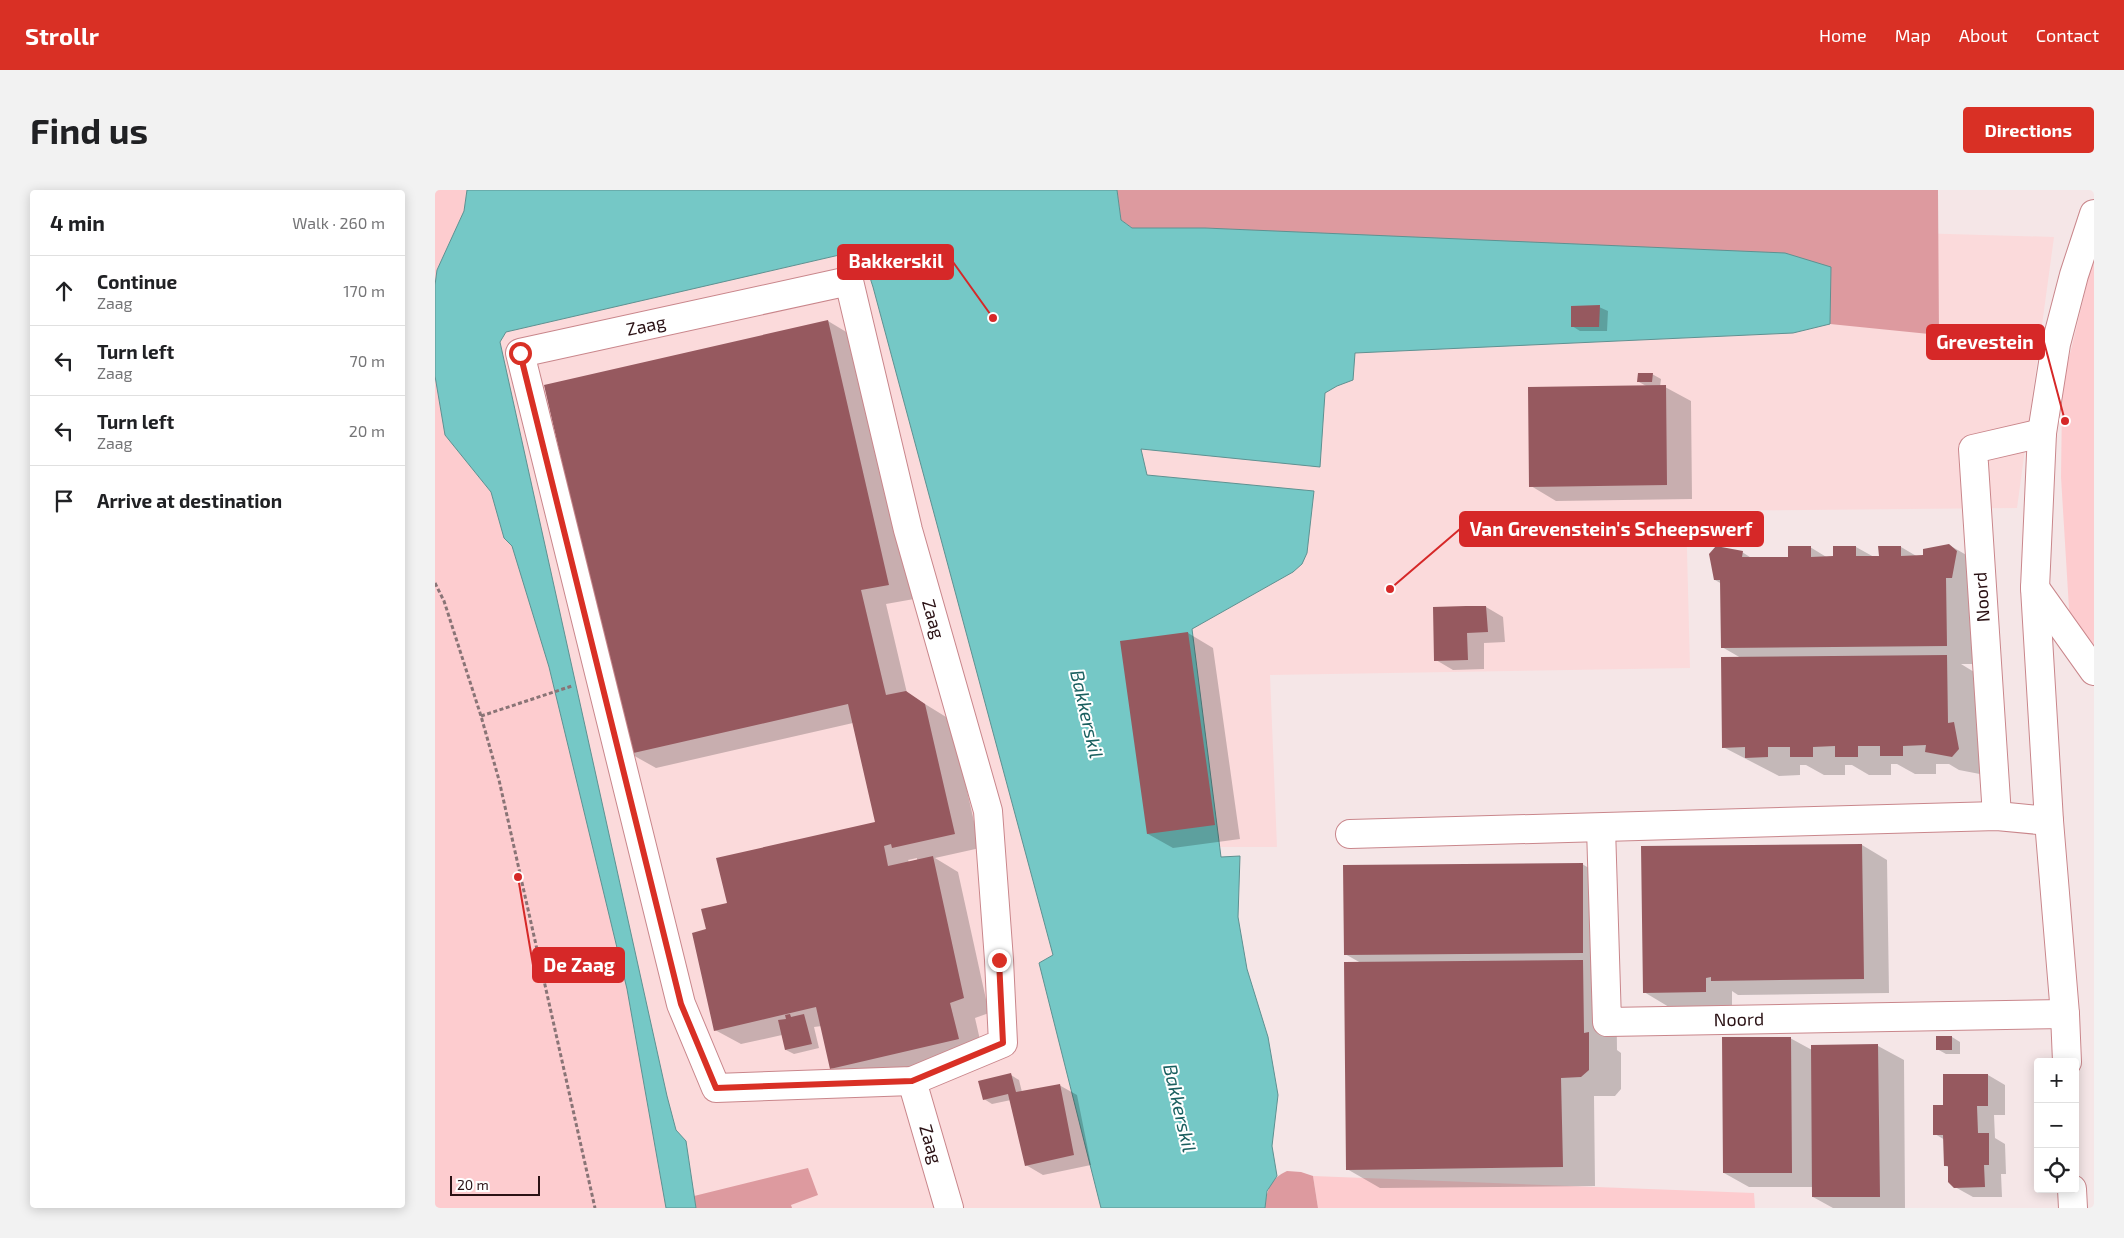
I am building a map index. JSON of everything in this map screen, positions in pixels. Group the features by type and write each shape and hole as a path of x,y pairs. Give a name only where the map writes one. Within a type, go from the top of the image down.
{"street":[{"path":"2067,1058 2049,821 2035,588 2041,433 2056,344 2074,275 2094,214"},
{"name":"Zaag","path":"849,282 908,530 988,811 1003,1043 912,1081 716,1088 681,1004 520,353 849,282"},
{"name":"Noord","path":"1997,816 1973,449 2041,433"},
{"path":"2035,588 2094,671"},
{"path":"1350,834 1997,816 2049,821"},
{"name":"Noord","path":"1601,828 1607,1022 2065,1014"},
{"name":"Zaag","path":"912,1081 949,1208"},
{"path":"2072,1193 2073,1208"}],"path":[{"path":"435,583 444,601 481,716 499,780 595,1208"},
{"path":"481,716 580,683"}],"shaded area":[{"path":"435,190 467,190 464,211 437,270 435,285"},
{"path":"1117,190 1938,190 1939,335 1830,324 1831,267 1205,228 1132,228 1121,220"},
{"path":"1015,207 2054,237 2017,508 1686,511 1690,668 1270,675 1277,847 1144,847"},
{"path":"861,250 873,287 1053,955 1039,963 1101,1208 696,1208 686,1141 676,1130 667,1096 500,342 506,332"},
{"path":"2094,255 2094,677 2070,625 2061,477 2062,403 2066,370"},
{"path":"435,376 445,435 491,492 504,537 512,546 549,667 627,989 666,1208 435,1208"},
{"path":"808,1168 818,1195 791,1205 792,1208 696,1208 694,1196"},
{"path":"1287,1171 1301,1172 1313,1176 1318,1208 1265,1208 1270,1186 1277,1177"},
{"path":"1313,1176 1754,1193 1755,1208 1318,1208"}],"water":[{"path":"467,190 1117,190 1121,220 1132,228 1205,228 1785,253 1831,267 1830,324 1793,333 1355,353 1353,380 1325,393 1320,467 1141,449 1147,475 1314,491 1307,553 1302,564 1293,572 1192,629 1221,857 1240,856 1238,917 1247,969 1268,1037 1278,1095 1272,1146 1277,1176 1267,1191 1265,1208 1101,1208 1039,963 1053,955 873,287 861,250 506,332 500,342 667,1096 676,1130 686,1141 696,1208 666,1208 627,989 549,667 512,546 504,538 491,492 445,435 435,376 435,285 437,270 464,211"}],"building":[{"path":"1600,305 1599,327 1571,327 1571,306"},
{"path":"828,320 889,585 861,590 886,695 906,691 925,704 955,834 892,848 891,844 884,846 888,866 933,856 964,998 950,1003 959,1039 830,1069 816,1007 714,1031 692,933 706,929 701,909 727,903 716,858 875,822 848,704 629,754 544,385"},
{"path":"1638,373 1653,373 1652,382 1637,382"},
{"path":"1666,385 1667,485 1529,487 1528,387"},
{"path":"1949,544 1957,551 1952,578 1946,578 1947,646 1721,648 1720,580 1714,580 1709,554 1716,546 1743,551 1742,557 1788,557 1788,546 1811,546 1811,557 1833,556 1833,546 1856,546 1856,556 1879,556 1878,546 1901,546 1901,556 1923,555 1923,549"},
{"path":"1486,606 1488,632 1467,633 1468,660 1434,661 1433,607"},
{"path":"1188,632 1215,825 1147,834 1120,641"},
{"path":"1947,655 1948,723 1954,722 1959,749 1952,757 1925,752 1926,745 1903,746 1903,756 1880,756 1880,746 1858,746 1858,757 1835,757 1835,746 1813,747 1813,757 1790,757 1790,747 1768,747 1768,757 1745,758 1745,747 1722,748 1721,657"},
{"path":"1862,844 1864,979 1711,981 1711,977 1706,978 1706,992 1643,993 1641,846"},
{"path":"1583,863 1583,953 1344,955 1343,865"},
{"path":"1583,960 1584,1033 1589,1032 1589,1070 1581,1077 1561,1078 1563,1167 1346,1170 1344,962"},
{"path":"790,1014 791,1017 804,1014 812,1044 785,1050 778,1020 786,1019 785,1015"},
{"path":"1936,1036 1952,1036 1952,1050 1936,1050"},
{"path":"1722,1037 1791,1037 1792,1173 1723,1173"},
{"path":"1878,1044 1880,1197 1812,1197 1811,1045"},
{"path":"1011,1073 1016,1092 1060,1084 1074,1155 1025,1166 1008,1094 983,1100 978,1081"},
{"path":"1943,1074 1988,1074 1988,1106 1977,1106 1978,1133 1989,1133 1989,1165 1984,1165 1985,1187 1954,1188 1948,1182 1948,1166 1944,1166 1943,1135 1933,1135 1933,1105 1943,1105"}],"place":[{"name":"Bakkerskil","path":"993,318"},
{"name":"Grevestein","path":"2065,421"},
{"name":"Van Grevenstein's Scheepswerf","path":"1390,589"},
{"name":"De Zaag","path":"518,877"}],"route":[{"path":"520,353 681,1004 716,1088 912,1081 1003,1043 999,960"}]}
